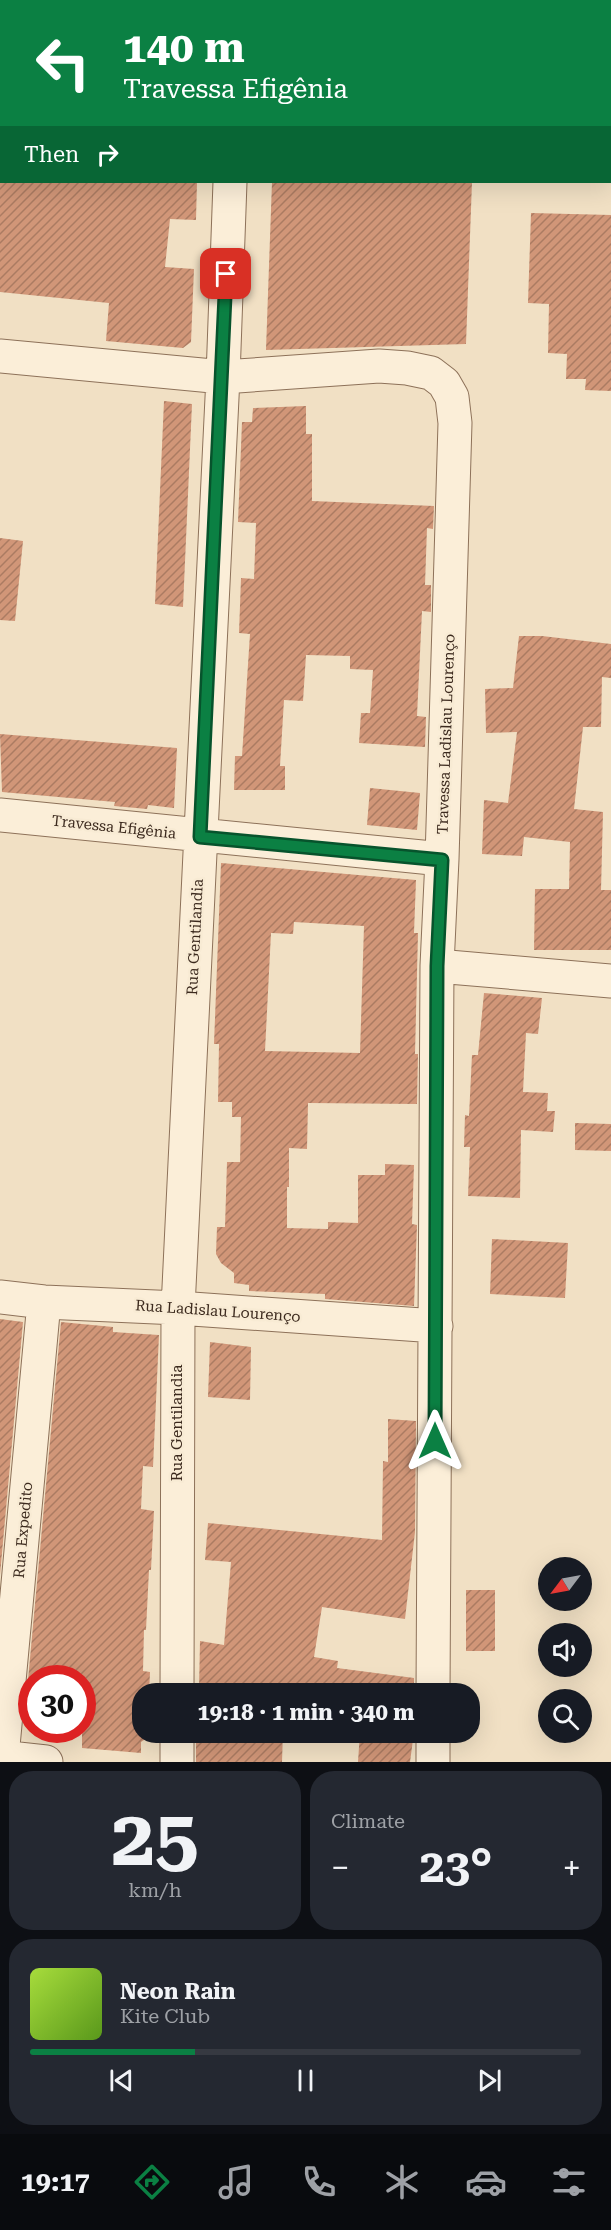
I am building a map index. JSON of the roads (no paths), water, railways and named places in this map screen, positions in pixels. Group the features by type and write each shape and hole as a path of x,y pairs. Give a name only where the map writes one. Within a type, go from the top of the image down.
{"street":[{"name":"Rua Gentilandia","path":"177,1683 178,1308 223,377 230,183"},
{"name":"Travessa Ladislau Lourenço","path":"0,356 223,377 379,366 431,373 444,383 452,396 455,423 437,966 434,1683"},
{"name":"Travessa Efigênia","path":"0,815 442,860"},
{"path":"437,966 611,981"},
{"name":"Rua Ladislau Lourenço","path":"0,1297 44,1302 178,1308 436,1326"},
{"name":"Rua Expedito","path":"1,1757 44,1302"},
{"path":"177,1743 177,1762"},
{"path":"433,1743 433,1762"},
{"path":"1,1757 46,1762"}]}
